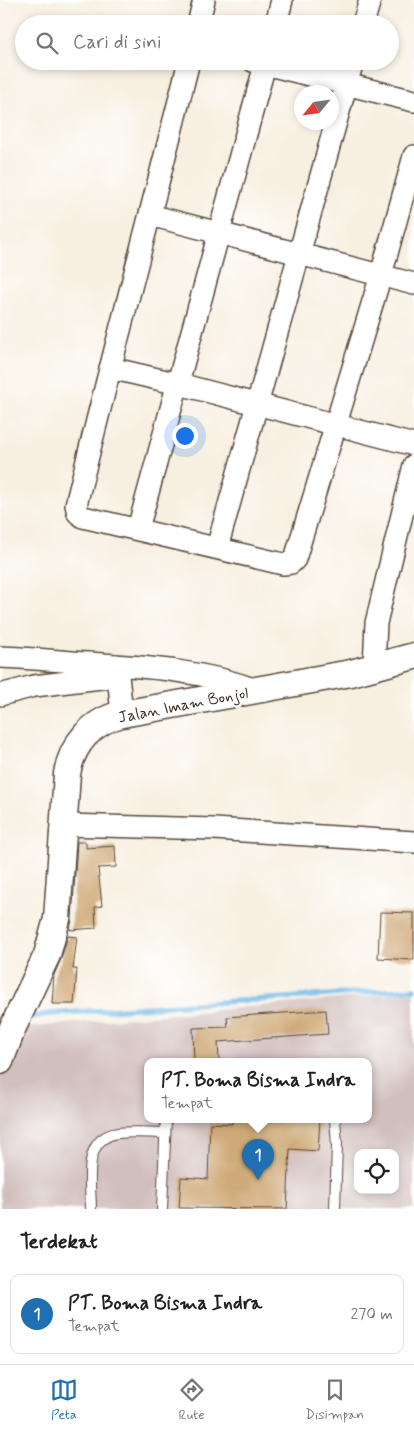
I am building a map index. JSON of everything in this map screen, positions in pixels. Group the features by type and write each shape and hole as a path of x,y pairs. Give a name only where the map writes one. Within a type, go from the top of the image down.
{"street":[{"path":"200,15 204,0"},
{"path":"278,15 282,0"},
{"path":"366,15 370,0"},
{"path":"186,70 76,505 78,513 83,517 283,564 291,563 295,559 337,425 414,156"},
{"path":"138,529 179,384 259,70"},
{"path":"292,70 414,101"},
{"path":"217,548 350,70"},
{"path":"150,215 414,284"},
{"path":"110,368 414,445"},
{"path":"374,667 376,623 414,465"},
{"name":"Jalan Imam Bonjol","path":"0,1061 27,995 47,955 57,918 67,774 71,758 79,742 90,730 104,720 122,714 351,673 414,656"},
{"path":"0,657 118,671 165,670 212,677 257,690"},
{"path":"0,695 34,686 118,671"},
{"path":"118,671 122,714"},
{"path":"64,825 214,829 414,842"}],"lane":[{"path":"162,1209 166,1123"},
{"path":"335,1123 337,1145 335,1209"},
{"path":"91,1209 90,1158 97,1144 116,1133 165,1133"}],"shaded area":[{"path":"414,992 414,1209 0,1209 0,1030"}],"building":[{"path":"77,842 86,842 86,848 115,846 116,867 98,868 102,906 95,907 96,928 70,930 72,920"},
{"path":"380,912 414,913 414,960 378,958"},
{"path":"68,936 77,937 73,969 77,969 74,1004 52,1004 54,975"},
{"path":"326,1010 328,1034 218,1042 219,1058 194,1058 193,1028 228,1027 227,1017"},
{"path":"210,1123 320,1123 318,1151 290,1149 287,1209 179,1208 181,1177 208,1179"}],"waterway":[{"path":"25,1018 49,1014 414,989"}],"place":[{"name":"PT. Boma Bisma Indra","path":"258,1180"}]}
